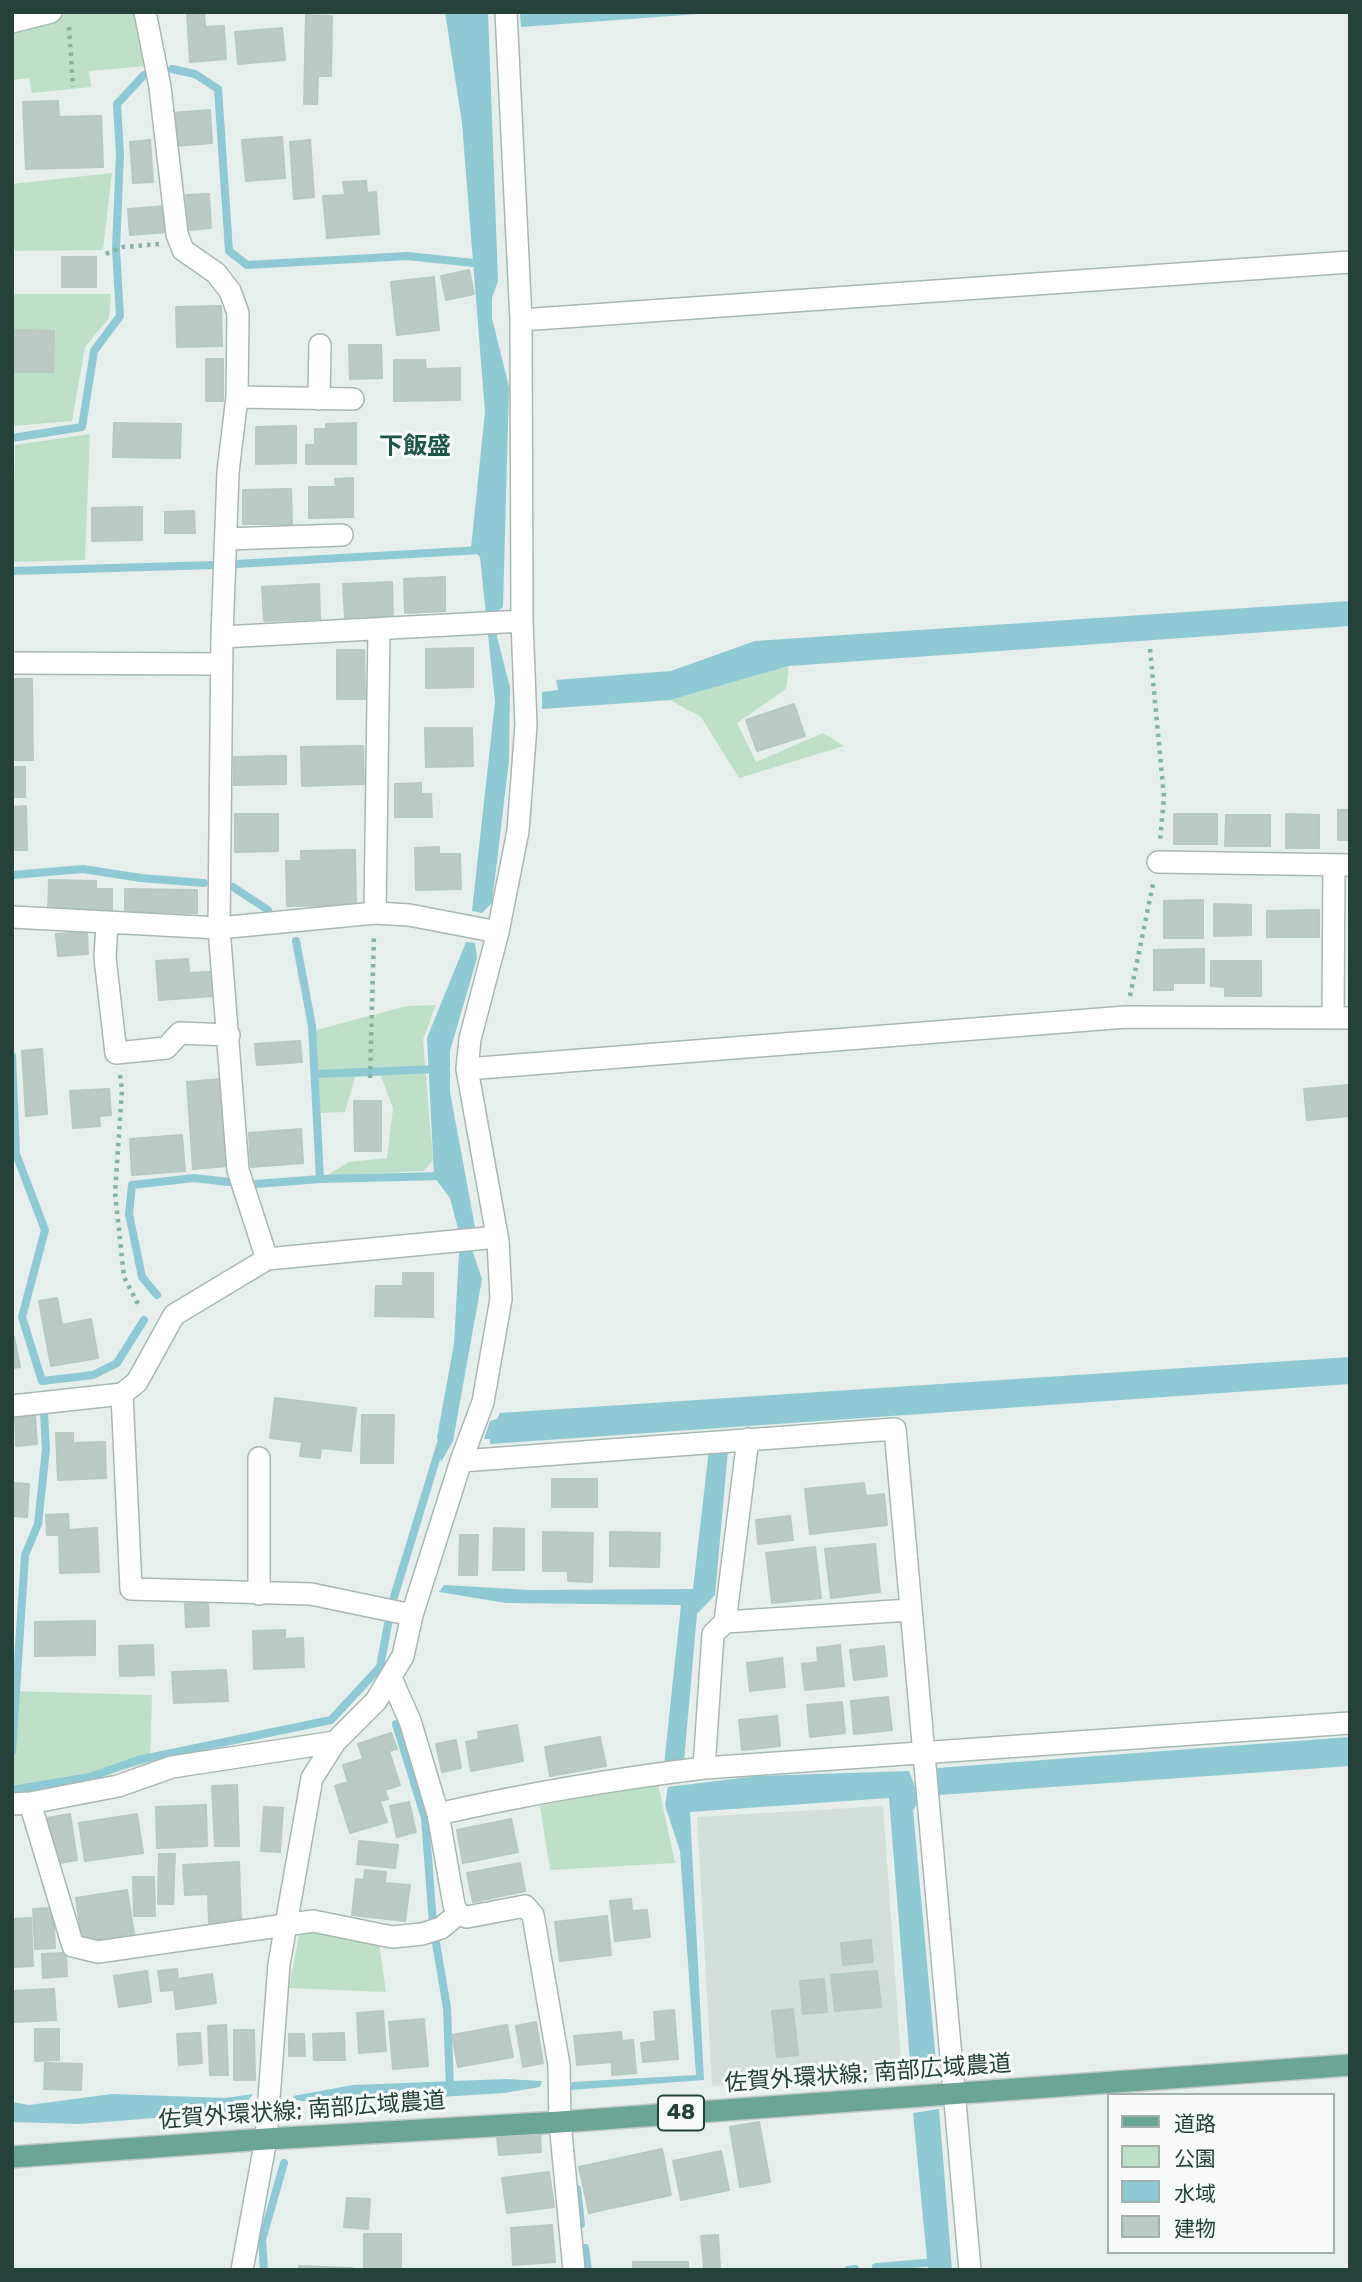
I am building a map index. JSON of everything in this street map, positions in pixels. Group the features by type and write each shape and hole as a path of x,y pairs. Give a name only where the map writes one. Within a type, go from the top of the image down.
{"main road":[{"name":"佐賀外環状線; 南部広域農道","path":"12,2157 560,2122 1350,2065"}],"street":[{"path":"12,22 51,12"},
{"path":"145,12 160,87 177,234 183,250 216,273 230,291 238,313 237,397 228,472 221,664 219,928 238,1170 267,1259"},
{"path":"242,2270 266,2139 279,1964 312,1778 335,1742 376,1701 403,1656 412,1615 461,1461 483,1402 501,1299 487,1238 467,1069 470,1039 498,932 517,831 526,725 501,622 521,320 506,12"},
{"path":"521,320 1350,262"},
{"path":"319,398 320,345"},
{"path":"237,397 354,400"},
{"path":"226,539 342,535"},
{"path":"222,638 501,622"},
{"path":"375,913 379,629"},
{"path":"12,663 221,664"},
{"path":"467,1069 1126,1017 1342,1018 1342,865 1158,862"},
{"path":"12,917 219,928 375,913 409,915 498,932"},
{"path":"107,923 105,958 116,1053 166,1048 180,1033 229,1035"},
{"path":"12,1406 122,1394 137,1382 174,1315 267,1259 487,1238"},
{"path":"122,1394 131,1589 311,1594 412,1615"},
{"path":"461,1461 895,1429 970,2270"},
{"path":"726,1622 748,1438"},
{"path":"259,1458 259,1594"},
{"path":"704,1768 713,1634 726,1622 910,1610"},
{"path":"391,1678 410,1721 438,1814 454,1905 458,1914 467,1917 525,1906 533,1914 559,2065 560,2122 574,2270"},
{"path":"438,1814 603,1781 704,1768 1350,1723"},
{"path":"335,1742 172,1767 117,1786 21,1804 73,1946 98,1952 313,1921 392,1937 422,1934 440,1928 458,1914"}],"path":[{"path":"68,25 73,87"},
{"path":"106,254 123,247 157,246 177,234"},
{"path":"1126,1017 1158,862 1164,797 1150,649"},
{"path":"370,1077 375,913"},
{"path":"116,1053 122,1090 115,1193 124,1277 138,1304"}],"shaded area":[{"path":"883,1806 902,2073 712,2086 697,1817"}],"green space":[{"path":"74,12 135,12 148,66 89,71 91,87 32,93 29,78 12,80 12,28"},
{"path":"112,173 103,250 12,251 12,184"},
{"path":"12,294 111,294 109,318 85,347 72,421 12,426"},
{"path":"90,434 85,560 12,562 15,445"},
{"path":"789,666 786,689 737,723 756,762 823,733 844,746 739,778 701,717 670,700"},
{"path":"436,1005 423,1040 433,1160 424,1171 326,1176 349,1162 387,1158 393,1108 381,1076 355,1077 345,1112 320,1113 316,1030 407,1006"},
{"path":"12,1691 152,1695 150,1763 12,1797"},
{"path":"658,1784 675,1863 550,1870 540,1806"},
{"path":"300,1930 379,1943 386,1992 289,1988"}],"water":[{"path":"445,12 488,12 498,281 492,298 492,318 509,387 503,607 495,613 497,637 510,687 509,760 492,903 482,913 472,911 495,702 480,557 471,548 485,412 462,123"},
{"path":"520,12 726,12 521,27"},
{"path":"1350,601 1350,626 789,666 670,700 542,709 542,692 558,690 556,680 671,671 755,641"},
{"path":"466,942 475,943 477,958 450,1051 450,1092 475,1227 471,1233 473,1252 482,1279 453,1441 441,1462 437,1437 454,1344 460,1236 450,1198 434,1177 427,1038"},
{"path":"1350,1357 1350,1384 490,1444 490,1439 484,1439 490,1421 497,1419 500,1413"},
{"path":"709,1449 728,1450 715,1595 697,1614 684,1761 664,1765 681,1605 506,1603 439,1592 444,1585 530,1590 693,1589"},
{"path":"1350,1737 1350,1766 939,1795 937,1768"},
{"path":"909,1771 920,1800 913,1810 937,2072 911,2074 889,1798 690,1812 704,2080 570,2090 572,2082 696,2075 680,1851 665,1805 668,1787 757,1776"},
{"path":"506,2079 542,2081 540,2087 504,2093 327,2104 296,2100 293,2096 353,2085"},
{"path":"112,2094 225,2098 253,2094 240,2111 80,2124 12,2122 12,2102 29,2105"},
{"path":"939,2109 952,2270 928,2270 913,2113"}],"building":[{"path":"187,12 204,12 205,27 224,26 226,59 190,62"},
{"path":"306,15 332,16 331,76 318,76 317,104 304,104"},
{"path":"282,28 285,60 238,64 235,32"},
{"path":"58,101 59,117 101,116 103,167 26,169 23,102"},
{"path":"210,110 212,143 175,146 172,113"},
{"path":"282,137 285,178 246,181 242,140"},
{"path":"150,140 153,182 133,183 130,142"},
{"path":"310,140 314,197 294,199 290,142"},
{"path":"366,181 367,193 376,192 379,234 327,238 323,196 345,195 343,182"},
{"path":"209,194 211,228 189,230 186,195"},
{"path":"166,206 168,232 130,235 128,209"},
{"path":"62,257 96,257 96,287 62,287"},
{"path":"469,270 474,294 446,300 441,276"},
{"path":"434,277 439,330 397,335 391,282"},
{"path":"221,306 222,346 177,347 176,307"},
{"path":"12,330 54,331 53,372 12,372"},
{"path":"349,345 381,345 382,378 350,379"},
{"path":"206,359 223,359 223,401 206,401"},
{"path":"394,360 425,360 426,369 460,368 460,400 394,401"},
{"path":"114,423 181,424 180,458 113,457"},
{"path":"356,423 356,464 306,464 306,445 315,445 315,429 326,429 326,424"},
{"path":"296,426 296,463 256,464 256,427"},
{"path":"353,478 353,517 309,518 309,487 336,487 335,479"},
{"path":"291,489 292,524 243,524 243,490"},
{"path":"142,507 142,540 92,541 92,508"},
{"path":"194,511 195,533 165,533 165,512"},
{"path":"445,577 445,611 405,613 404,579"},
{"path":"392,582 393,616 345,618 343,584"},
{"path":"319,584 320,619 264,621 262,587"},
{"path":"473,648 473,687 426,688 426,649"},
{"path":"337,650 364,650 365,699 337,699"},
{"path":"12,679 32,679 33,760 12,760"},
{"path":"794,704 805,736 757,751 746,720"},
{"path":"425,728 472,728 473,766 426,767"},
{"path":"363,746 364,784 302,786 301,747"},
{"path":"286,756 286,784 234,785 234,757"},
{"path":"12,767 25,767 25,797 12,797"},
{"path":"421,783 421,794 431,794 432,817 395,817 395,784"},
{"path":"26,806 27,850 12,850 12,807"},
{"path":"1338,810 1350,810 1350,840 1338,840"},
{"path":"235,814 278,814 278,851 235,852"},
{"path":"1174,814 1217,814 1217,844 1174,844"},
{"path":"1286,814 1319,815 1319,848 1286,848"},
{"path":"1226,815 1270,815 1270,846 1225,846"},
{"path":"439,847 439,854 460,854 461,889 416,890 415,848"},
{"path":"355,850 356,905 287,906 286,861 301,861 301,851"},
{"path":"49,880 96,881 96,889 112,889 112,911 48,910"},
{"path":"125,889 197,890 197,913 125,912"},
{"path":"1203,900 1203,938 1164,938 1164,901"},
{"path":"1214,904 1251,905 1251,935 1214,936"},
{"path":"1319,910 1319,937 1267,937 1267,911"},
{"path":"87,932 88,954 58,956 56,934"},
{"path":"1204,949 1204,983 1173,983 1173,990 1154,990 1154,950"},
{"path":"188,959 189,973 211,972 213,996 159,1000 156,961"},
{"path":"1211,961 1261,961 1261,996 1225,996 1225,987 1211,986"},
{"path":"300,1041 302,1062 257,1065 255,1044"},
{"path":"42,1049 47,1114 26,1116 22,1051"},
{"path":"221,1079 227,1166 193,1169 187,1082"},
{"path":"1348,1085 1350,1116 1307,1120 1304,1089"},
{"path":"109,1089 111,1115 99,1116 100,1126 73,1128 70,1091"},
{"path":"354,1101 381,1101 381,1151 355,1151"},
{"path":"301,1129 303,1163 251,1167 249,1133"},
{"path":"182,1135 185,1171 132,1175 130,1139"},
{"path":"403,1273 433,1273 433,1317 375,1316 376,1286 403,1286"},
{"path":"57,1298 62,1325 91,1319 98,1358 51,1366 39,1301"},
{"path":"14,1337 20,1367 12,1368"},
{"path":"275,1398 356,1408 351,1451 321,1448 320,1458 300,1456 302,1442 270,1438"},
{"path":"35,1415 37,1444 16,1446 15,1416"},
{"path":"362,1415 394,1415 393,1463 361,1463"},
{"path":"56,1433 73,1433 73,1443 105,1442 106,1478 58,1480"},
{"path":"552,1479 597,1479 597,1507 552,1507"},
{"path":"12,1483 29,1484 27,1517 12,1516"},
{"path":"864,1483 866,1496 884,1494 887,1525 810,1534 805,1489"},
{"path":"68,1514 69,1530 97,1528 99,1572 60,1573 59,1535 47,1535 46,1515"},
{"path":"790,1516 793,1540 758,1544 756,1520"},
{"path":"494,1528 524,1529 524,1570 493,1570"},
{"path":"543,1532 593,1533 592,1582 568,1581 568,1571 543,1571"},
{"path":"610,1532 660,1533 659,1567 610,1566"},
{"path":"460,1535 478,1535 477,1575 459,1575"},
{"path":"875,1544 880,1592 831,1598 825,1549"},
{"path":"815,1547 821,1598 772,1603 766,1553"},
{"path":"208,1603 209,1626 186,1627 185,1604"},
{"path":"95,1621 95,1655 35,1656 35,1622"},
{"path":"285,1630 285,1639 303,1638 304,1667 254,1669 253,1631"},
{"path":"153,1645 154,1675 120,1676 119,1646"},
{"path":"840,1645 844,1686 805,1690 802,1664 818,1662 817,1648"},
{"path":"884,1646 887,1676 854,1680 850,1650"},
{"path":"782,1658 785,1687 750,1691 747,1663"},
{"path":"226,1670 228,1701 174,1703 172,1672"},
{"path":"888,1697 892,1730 854,1734 851,1701"},
{"path":"842,1702 845,1733 810,1737 807,1705"},
{"path":"777,1716 780,1746 742,1750 739,1720"},
{"path":"517,1725 523,1761 471,1771 466,1742 479,1739 478,1732"},
{"path":"391,1733 397,1749 389,1751 400,1785 385,1790 388,1799 380,1801 387,1822 350,1833 335,1786 348,1782 343,1765 363,1759 358,1744"},
{"path":"600,1737 606,1766 550,1776 545,1747"},
{"path":"456,1740 461,1768 442,1772 436,1744"},
{"path":"237,1785 239,1846 215,1846 212,1786"},
{"path":"409,1802 416,1832 397,1837 390,1806"},
{"path":"206,1805 207,1846 157,1848 156,1807"},
{"path":"264,1807 283,1808 280,1852 261,1851"},
{"path":"70,1814 77,1860 54,1864 47,1818"},
{"path":"137,1814 143,1853 85,1861 79,1823"},
{"path":"511,1819 518,1852 463,1863 457,1830"},
{"path":"359,1841 398,1845 395,1868 357,1864"},
{"path":"159,1854 175,1854 173,1904 158,1904"},
{"path":"239,1862 241,1921 209,1923 208,1894 185,1895 183,1865"},
{"path":"520,1863 525,1891 473,1902 467,1873"},
{"path":"365,1870 386,1872 385,1883 410,1885 405,1921 352,1915 356,1879 364,1880"},
{"path":"133,1877 154,1877 155,1916 134,1916"},
{"path":"127,1890 134,1934 82,1942 76,1898"},
{"path":"631,1899 632,1911 647,1910 650,1937 615,1941 610,1901"},
{"path":"53,1908 55,1948 35,1949 33,1909"},
{"path":"607,1916 611,1955 560,1961 555,1922"},
{"path":"31,1918 33,1966 12,1967 12,1919"},
{"path":"871,1940 873,1962 843,1965 841,1943"},
{"path":"66,1953 67,1976 43,1978 42,1954"},
{"path":"177,1969 178,1979 212,1974 216,2003 176,2009 174,1990 161,1991 158,1971"},
{"path":"147,1971 151,2002 119,2007 114,1976"},
{"path":"877,1971 881,2007 835,2011 831,1975"},
{"path":"824,1979 827,2012 803,2014 800,1981"},
{"path":"54,1989 56,2020 12,2022 12,1991"},
{"path":"793,2009 798,2055 777,2057 772,2011"},
{"path":"674,2010 678,2059 643,2062 641,2043 656,2041 654,2012"},
{"path":"383,2011 386,2051 359,2053 357,2013"},
{"path":"424,2019 428,2066 393,2069 389,2022"},
{"path":"536,2022 543,2063 523,2067 516,2026"},
{"path":"226,2025 228,2075 210,2075 208,2026"},
{"path":"507,2025 513,2057 458,2067 452,2035"},
{"path":"35,2029 59,2029 59,2060 35,2061"},
{"path":"234,2030 254,2030 255,2080 234,2080"},
{"path":"621,2032 622,2041 633,2040 636,2073 612,2075 612,2062 577,2065 574,2036"},
{"path":"200,2033 202,2063 179,2065 177,2034"},
{"path":"344,2033 345,2060 314,2060 313,2034"},
{"path":"289,2034 304,2034 305,2056 289,2056"},
{"path":"45,2063 82,2064 81,2090 44,2089"},
{"path":"759,2122 770,2182 740,2187 730,2127"},
{"path":"540,2133 541,2152 499,2155 497,2137"},
{"path":"662,2149 671,2195 589,2213 579,2167"},
{"path":"721,2151 729,2190 681,2200 673,2161"},
{"path":"549,2172 554,2207 507,2213 502,2178"},
{"path":"347,2198 370,2199 368,2229 344,2227"},
{"path":"552,2225 555,2262 513,2265 511,2228"},
{"path":"364,2234 401,2234 401,2270 364,2270"},
{"path":"718,2235 720,2267 704,2268 701,2236"},
{"path":"633,2262 688,2262 688,2270 633,2270"},
{"path":"299,2266 352,2268 352,2270 298,2270"}],"waterway":[{"path":"172,69 195,74 218,89 229,251 247,265 407,256 483,264"},
{"path":"12,438 82,427 94,351 120,316 116,249 120,154 117,104 144,75"},
{"path":"236,564 481,550"},
{"path":"12,571 214,565"},
{"path":"12,875 83,869 141,878 204,883"},
{"path":"233,887 268,910"},
{"path":"296,941 312,1026 320,1179"},
{"path":"12,1056 16,1154 45,1230 22,1317 42,1381 93,1375 117,1363 144,1320"},
{"path":"315,1074 438,1069"},
{"path":"256,1184 320,1179 442,1176"},
{"path":"157,1295 142,1277 129,1214 132,1185 194,1178 229,1182"},
{"path":"12,1752 25,1555 38,1524 46,1449 44,1412"},
{"path":"394,1597 441,1443"},
{"path":"12,1790 90,1777 138,1760 331,1720 380,1667 388,1624"},
{"path":"396,1724 425,1818 433,1924"},
{"path":"436,1943 447,2008 450,2088"},
{"path":"264,2270 262,2240 284,2163"},
{"path":"577,2189 581,2224"},
{"path":"585,2248 588,2270"},
{"path":"876,2267 936,2262"},
{"path":"848,2270 855,2269"}],"district":[{"name":"下飯盛","path":"415,447"}]}
